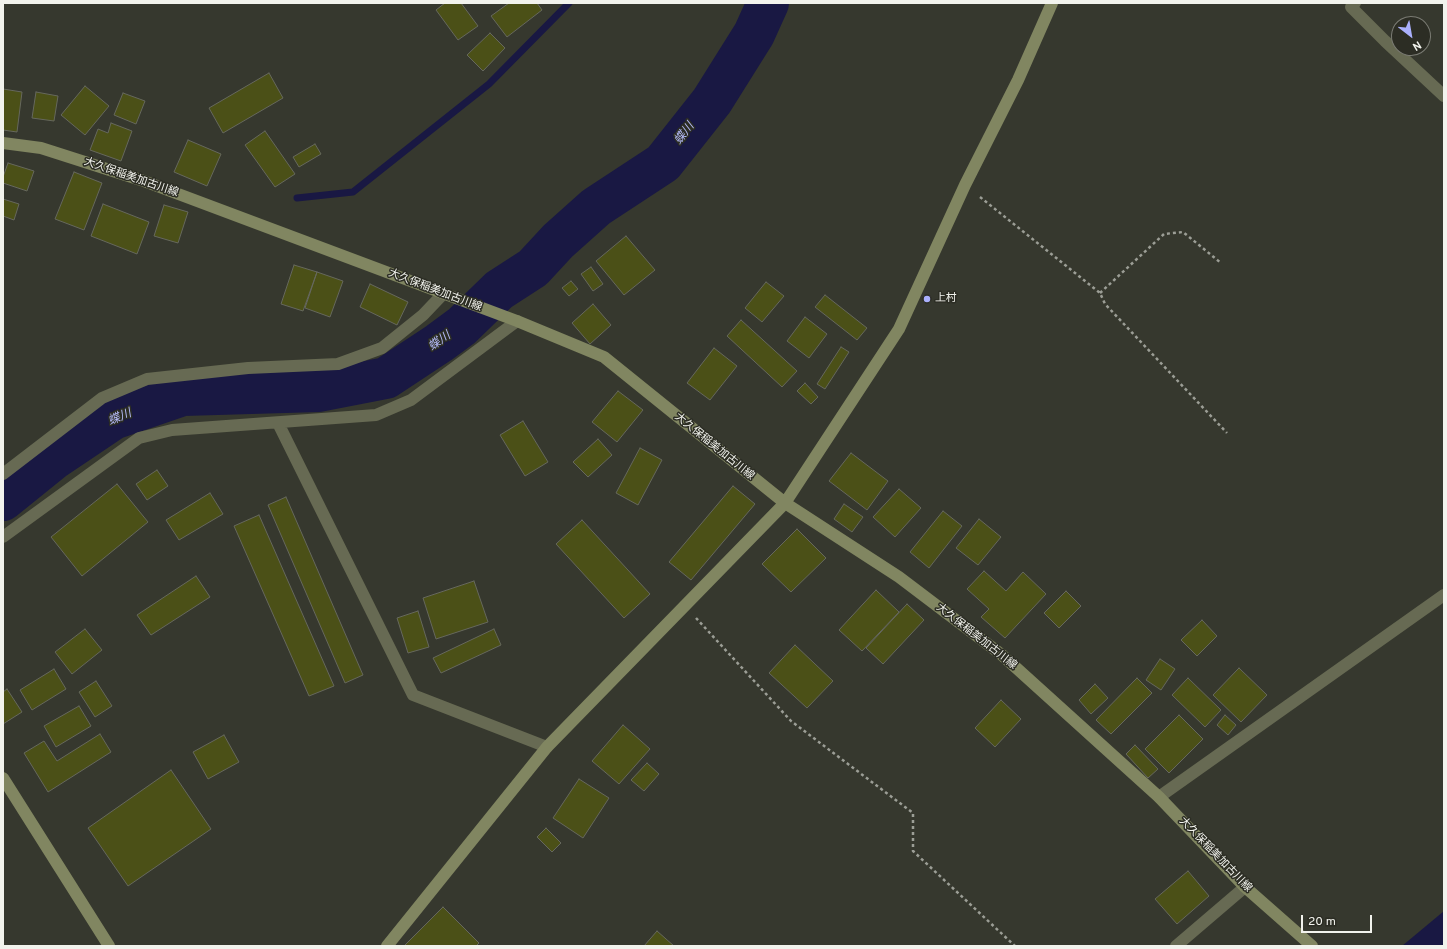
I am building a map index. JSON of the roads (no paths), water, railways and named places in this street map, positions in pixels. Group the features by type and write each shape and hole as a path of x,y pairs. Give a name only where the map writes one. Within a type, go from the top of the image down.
{"main road":[{"path":"387,946 547,747 785,503 899,328 965,185 1018,80 1052,3"},
{"name":"大久保稲美加古川線","path":"3,143 41,148 141,180 502,316 604,357 785,503 899,577 1002,655 1159,797 1245,887 1312,946"},
{"path":"3,778 109,946"}],"street":[{"path":"1355,3 1351,7 1444,96"},
{"path":"3,474 102,398 147,379 248,368 338,364 382,348 423,315 443,294"},
{"path":"3,537 138,438 172,430 376,415 411,400 517,322"},
{"path":"278,423 413,695 547,747"},
{"path":"1159,797 1444,595"},
{"path":"1176,946 1245,887"}],"waterway":[{"path":"297,198 353,192 489,84 569,3"},
{"name":"蝶川","path":"3,500 55,458 113,419 183,395 319,391 386,378 462,326 499,290 533,268 558,241 596,207 663,163 712,101 754,34 768,3"}],"place":[{"name":"上村","path":"927,299"}]}
